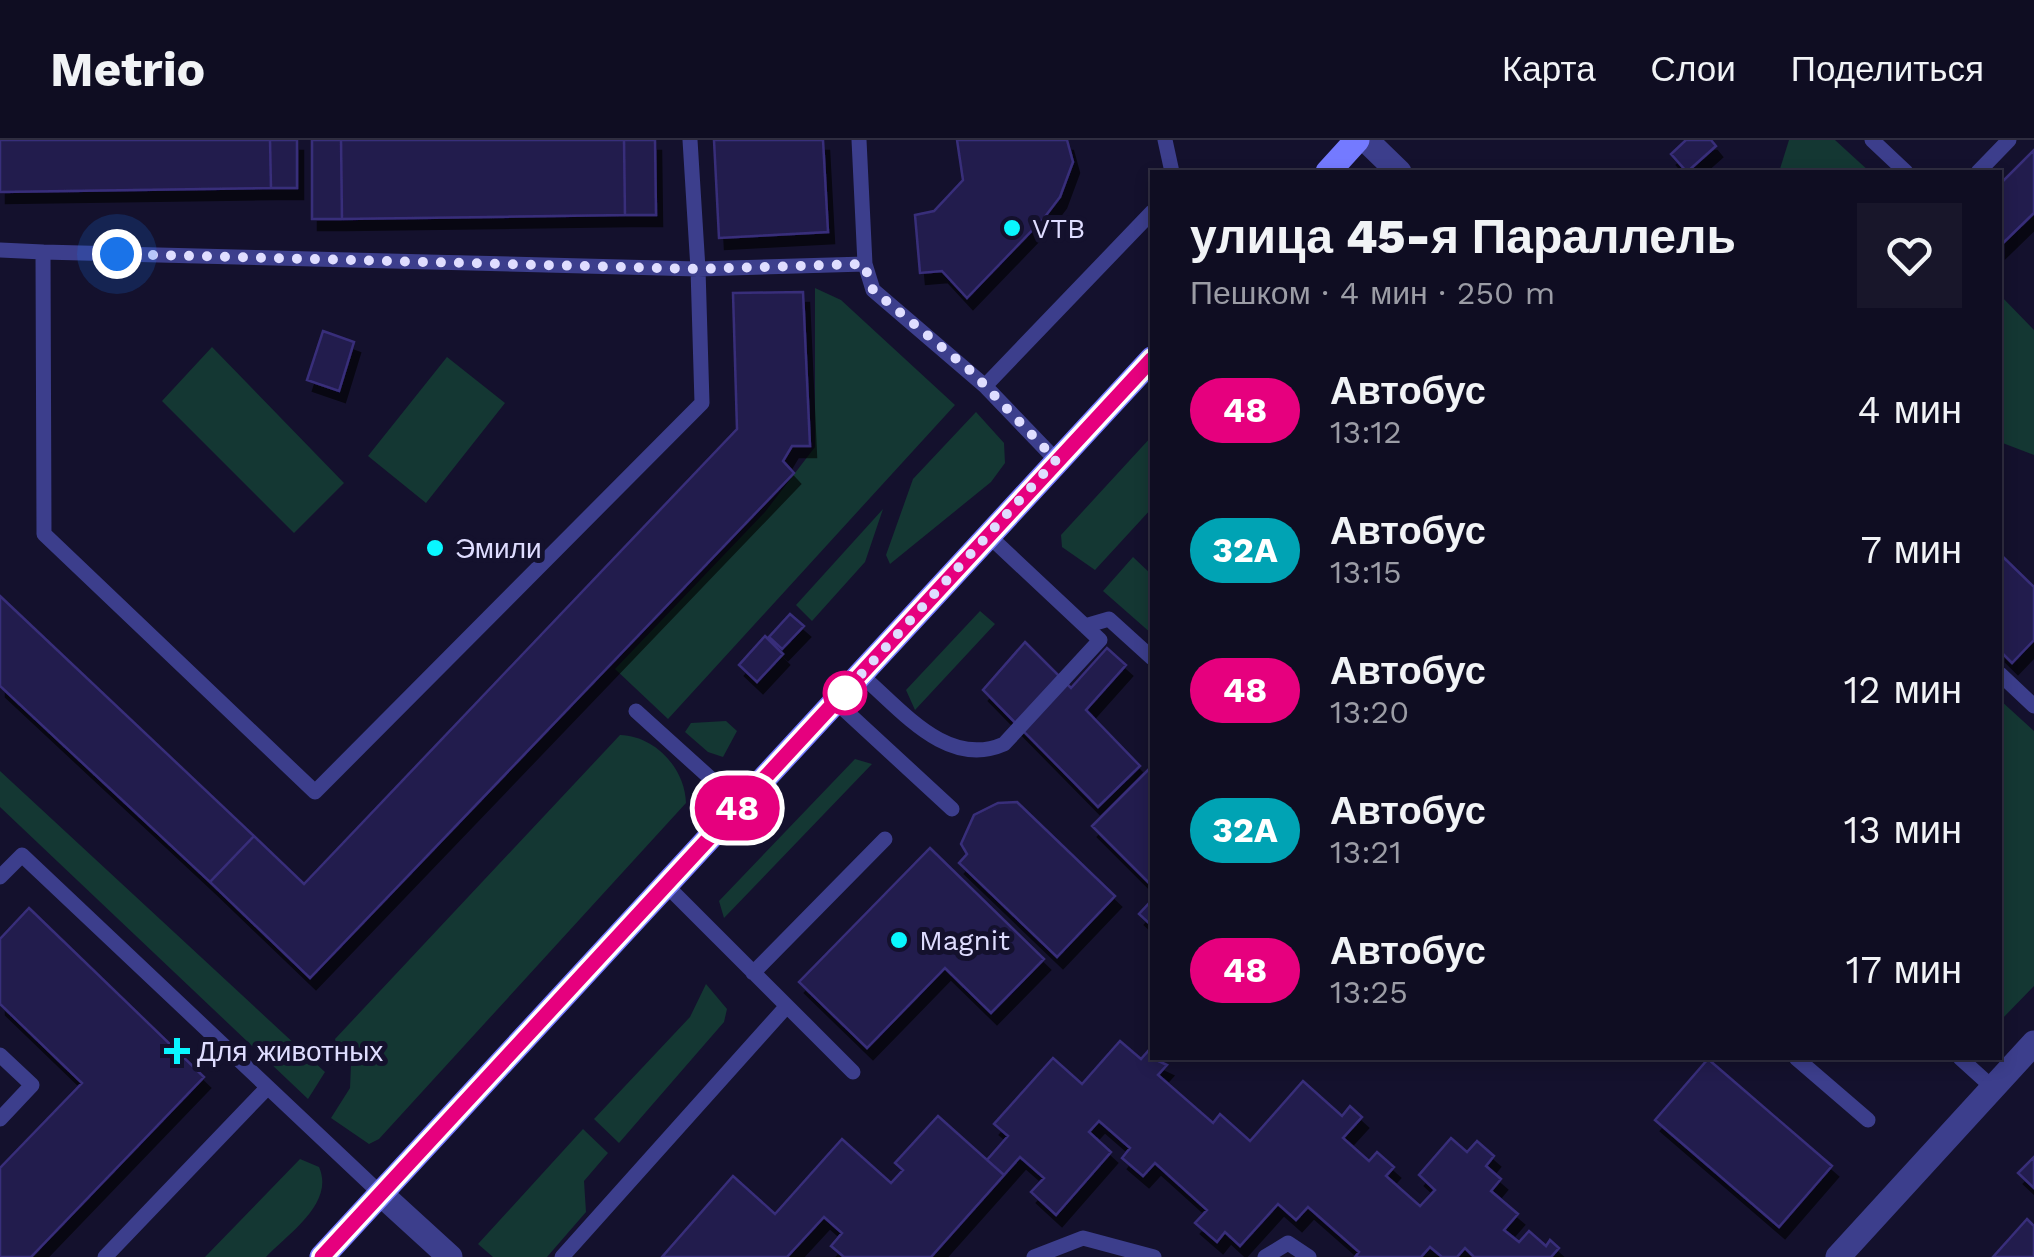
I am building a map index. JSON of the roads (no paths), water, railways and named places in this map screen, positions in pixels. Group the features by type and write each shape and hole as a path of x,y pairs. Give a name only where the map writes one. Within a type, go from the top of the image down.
{"main road":[{"path":"1330,170 1358,140"},
{"path":"322,1257 1150,361"}],"street":[{"path":"1366,140 1397,170"},
{"path":"1838,1257 2034,1043"},
{"path":"381,1194 450,1257"}],"lane":[{"path":"43,252 44,534 315,792 702,404 690,140"},
{"path":"858,140 864,264 873,290 985,386 1056,460"},
{"path":"1165,140 1172,170"},
{"path":"1872,140 1904,170"},
{"path":"1980,170 2009,140"},
{"path":"985,386 1150,214"},
{"path":"0,250 698,269 864,264"},
{"path":"862,675 954,750 986,752 1004,744 1100,640 988,535"},
{"path":"1085,626 1109,619 1150,656"},
{"path":"2002,676 2034,706"},
{"path":"836,702 952,809"},
{"path":"636,711 740,805"},
{"path":"753,973 885,839"},
{"path":"0,877 22,856 266,1090 381,1194"},
{"path":"664,884 852,1072"},
{"path":"562,1257 786,1008"},
{"path":"0,1055 32,1085 0,1120"},
{"path":"1798,1060 1868,1120"},
{"path":"1962,1060 1991,1086"},
{"path":"105,1257 266,1090"},
{"path":"1034,1257 1083,1238 1154,1257"},
{"path":"1265,1257 1288,1243 1309,1257"}],"place":[{"name":"VTB","path":"1012,228"},
{"name":"Эмили","path":"435,548"},
{"name":"Magnit","path":"899,940"},
{"name":"Для животных","path":"177,1051"}]}
